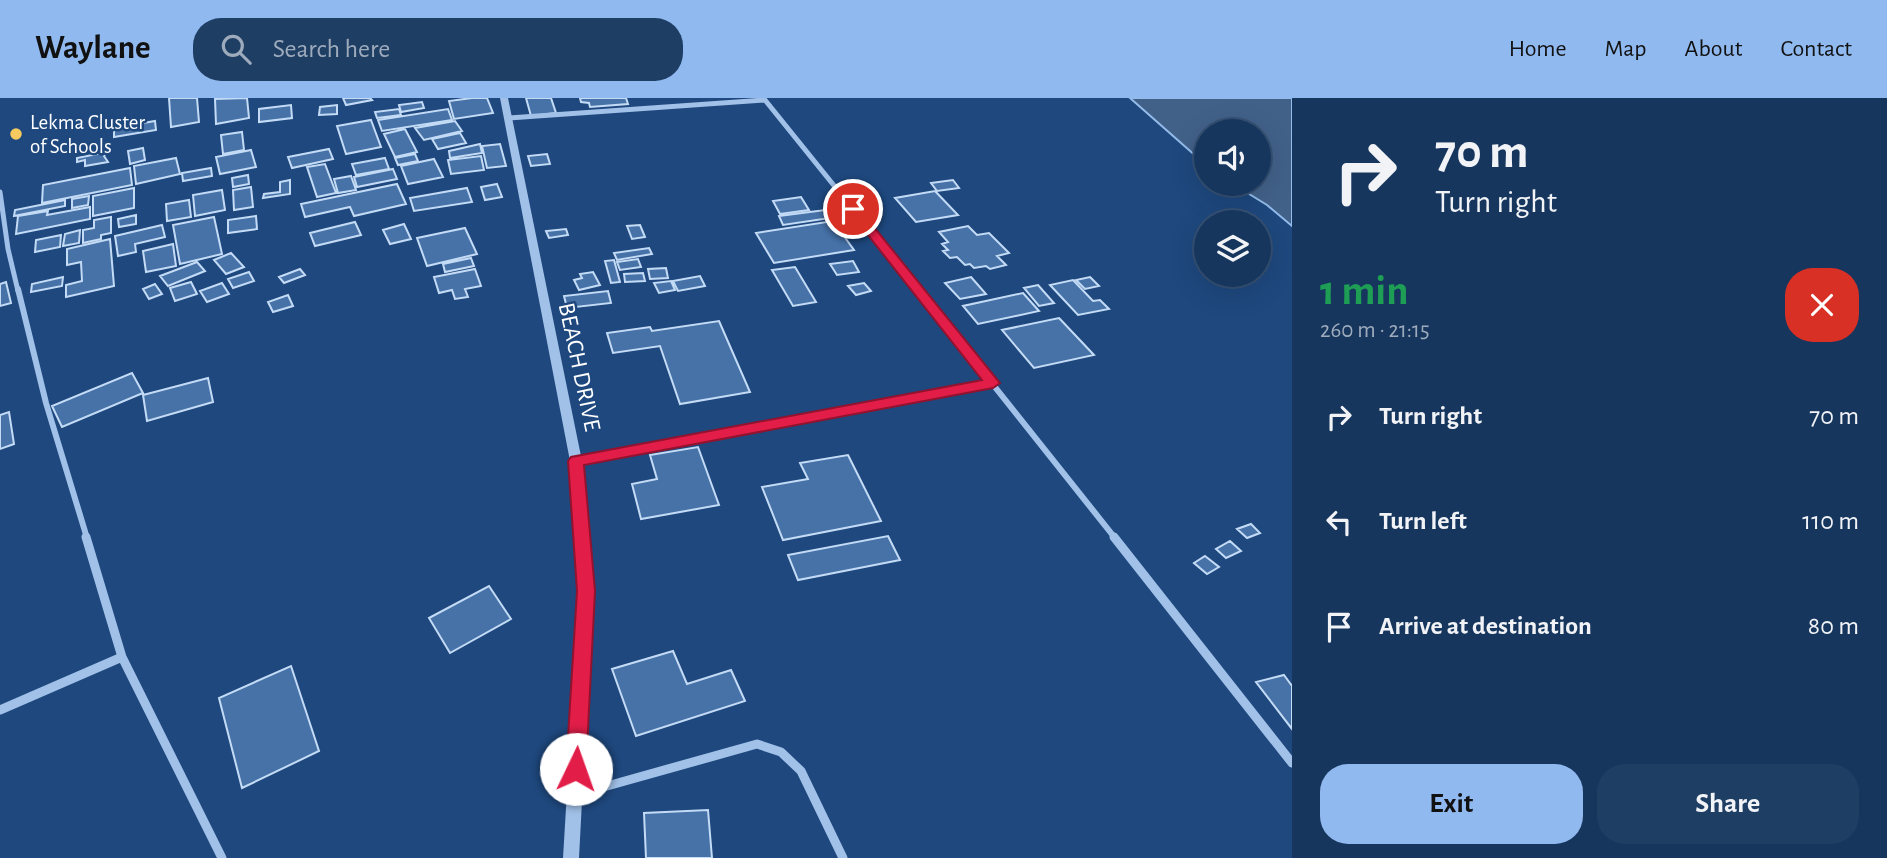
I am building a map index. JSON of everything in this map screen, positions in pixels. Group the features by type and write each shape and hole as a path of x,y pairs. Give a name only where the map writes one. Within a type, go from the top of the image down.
{"street":[{"name":"BEACH DRIVE","path":"504,98 576,461 586,591 571,858"},
{"path":"509,118 764,99 993,383 1292,763"},
{"path":"0,192 8,249 46,403 122,657 222,858"},
{"path":"576,461 993,383"},
{"path":"0,710 122,657"},
{"path":"575,795 757,744 781,752 801,771 843,858"}],"water":[{"path":"1130,98 1292,98 1292,226 1252,196 1271,196 1271,119 1194,119 1194,154"}],"building":[{"path":"169,98 197,98 199,122 171,127"},
{"path":"247,98 249,118 216,124 215,99"},
{"path":"343,98 370,98 372,100 346,105"},
{"path":"487,98 493,113 454,119 449,101"},
{"path":"526,98 551,98 556,113 531,116"},
{"path":"580,98 626,98 628,104 590,107 589,103 581,102"},
{"path":"422,102 424,108 401,112 399,105"},
{"path":"291,105 292,118 259,122 259,109"},
{"path":"337,105 337,114 319,115 320,107"},
{"path":"399,109 401,115 377,118 375,112"},
{"path":"448,109 452,120 382,131 378,120"},
{"path":"371,120 381,147 346,154 337,126"},
{"path":"155,121 156,130 114,137 114,128"},
{"path":"455,121 462,131 424,140 415,128"},
{"path":"405,129 417,152 395,157 384,134"},
{"path":"242,132 244,150 223,154 221,135"},
{"path":"460,133 466,143 438,149 432,139"},
{"path":"480,144 482,153 450,158 449,151"},
{"path":"500,144 506,166 487,168 482,146"},
{"path":"143,148 145,160 130,164 128,151"},
{"path":"329,149 333,159 292,168 288,157"},
{"path":"251,150 256,167 220,174 216,157"},
{"path":"107,152 104,156 108,162 85,166 85,160 77,162 77,158"},
{"path":"415,154 418,161 398,165 395,158"},
{"path":"547,154 550,164 531,166 528,156"},
{"path":"481,156 484,170 451,174 448,160"},
{"path":"176,158 180,174 136,184 134,166"},
{"path":"385,158 389,169 356,175 352,164"},
{"path":"434,159 443,177 408,184 401,166"},
{"path":"325,164 336,193 317,197 307,167"},
{"path":"130,168 132,185 42,203 43,185"},
{"path":"211,168 212,176 183,181 182,173"},
{"path":"393,169 397,179 357,187 354,177"},
{"path":"248,175 249,184 233,187 232,178"},
{"path":"351,176 356,190 338,193 334,179"},
{"path":"290,180 290,194 263,198 264,194 280,192 280,182"},
{"path":"953,180 959,188 937,191 931,183"},
{"path":"397,184 406,204 354,216 350,207 305,217 301,204"},
{"path":"497,184 502,197 485,200 481,187"},
{"path":"251,187 253,207 234,210 233,190"},
{"path":"134,188 134,208 93,216 93,196"},
{"path":"467,188 472,202 414,211 410,198"},
{"path":"222,190 225,210 195,216 193,195"},
{"path":"935,191 958,215 916,222 895,198"},
{"path":"89,196 88,205 72,208 72,199"},
{"path":"801,197 809,210 780,214 773,201"},
{"path":"65,200 65,206 14,216 15,210"},
{"path":"189,200 191,217 167,221 166,204"},
{"path":"90,207 90,219 16,234 18,216 48,211 47,215"},
{"path":"825,210 830,218 783,225 779,216"},
{"path":"136,215 136,224 119,227 118,219"},
{"path":"256,216 257,229 228,233 228,220"},
{"path":"111,217 111,233 101,235 101,239 83,243 83,230 94,228 94,220"},
{"path":"214,217 222,254 180,264 173,225"},
{"path":"833,221 854,250 774,263 756,233"},
{"path":"355,222 361,235 315,246 310,233"},
{"path":"404,224 411,239 390,244 383,230"},
{"path":"162,225 165,237 135,244 136,252 118,256 115,236"},
{"path":"640,225 645,237 632,239 627,226"},
{"path":"968,226 977,235 989,233 1009,253 997,256 1006,265 990,269 986,266 974,268 970,264 965,265 957,257 950,258 943,251 948,250 942,244 948,242 939,232"},
{"path":"465,228 477,254 427,266 417,238"},
{"path":"566,229 568,235 549,238 546,231"},
{"path":"80,230 79,243 63,246 65,234"},
{"path":"61,235 60,247 35,252 36,240"},
{"path":"110,239 114,286 66,297 66,285 82,281 81,262 67,265 67,249"},
{"path":"173,244 176,266 146,272 143,251"},
{"path":"649,248 652,254 617,260 614,253"},
{"path":"231,253 244,267 226,274 214,260"},
{"path":"471,258 474,266 445,272 443,264"},
{"path":"638,259 641,267 620,270 617,262"},
{"path":"614,260 620,282 611,283 605,261"},
{"path":"853,261 859,272 837,275 830,264"},
{"path":"197,262 205,271 168,286 160,276"},
{"path":"795,267 816,302 793,306 772,270"},
{"path":"666,268 668,278 650,279 648,269"},
{"path":"300,269 305,275 284,283 279,277"},
{"path":"475,269 481,286 465,289 468,297 455,299 452,290 439,293 434,277"},
{"path":"249,272 254,281 233,288 228,279"},
{"path":"593,272 600,285 579,290 574,280 582,278 580,274"},
{"path":"643,273 645,281 625,282 624,274"},
{"path":"700,276 705,286 678,291 673,281"},
{"path":"63,277 62,286 31,292 32,284"},
{"path":"971,277 986,294 960,299 945,283"},
{"path":"1090,277 1099,286 1085,289 1076,280"},
{"path":"1073,280 1093,301 1100,300 1109,309 1078,315 1050,285"},
{"path":"671,281 675,290 659,293 654,283"},
{"path":"6,282 11,303 0,306 0,284"},
{"path":"191,282 197,294 175,301 170,288"},
{"path":"222,283 229,294 207,302 200,291"},
{"path":"864,283 871,291 856,295 848,286"},
{"path":"155,284 162,294 149,299 143,289"},
{"path":"1038,285 1054,303 1039,306 1024,288"},
{"path":"608,291 611,303 567,308 564,296"},
{"path":"1023,293 1039,311 978,324 963,306"},
{"path":"288,295 293,306 273,312 268,302"},
{"path":"1059,318 1094,355 1034,368 1002,330"},
{"path":"719,321 750,392 680,404 660,346 613,353 607,333 650,327 652,331"},
{"path":"132,373 143,393 62,427 52,406"},
{"path":"208,378 213,402 147,421 143,395"},
{"path":"9,412 14,444 0,449 0,415"},
{"path":"698,447 719,505 641,519 632,484 657,479 650,455"},
{"path":"848,455 881,521 783,540 762,487 808,479 800,463"},
{"path":"1251,524 1260,533 1247,538 1237,529"},
{"path":"888,536 900,560 798,580 788,555"},
{"path":"1230,541 1241,551 1226,558 1216,549"},
{"path":"1205,556 1219,567 1207,574 1194,563"},
{"path":"489,586 511,619 450,653 429,618"},
{"path":"673,651 687,684 731,670 745,701 636,736 612,669"},
{"path":"291,666 319,751 242,788 219,698"},
{"path":"1284,675 1292,686 1292,729 1256,682"},
{"path":"708,810 712,858 646,858 644,813"}],"place":[{"name":"Lekma Cluster of Schools","path":"16,134"}],"route":[{"path":"576,769 586,591 576,461 993,383 853,209"}]}
